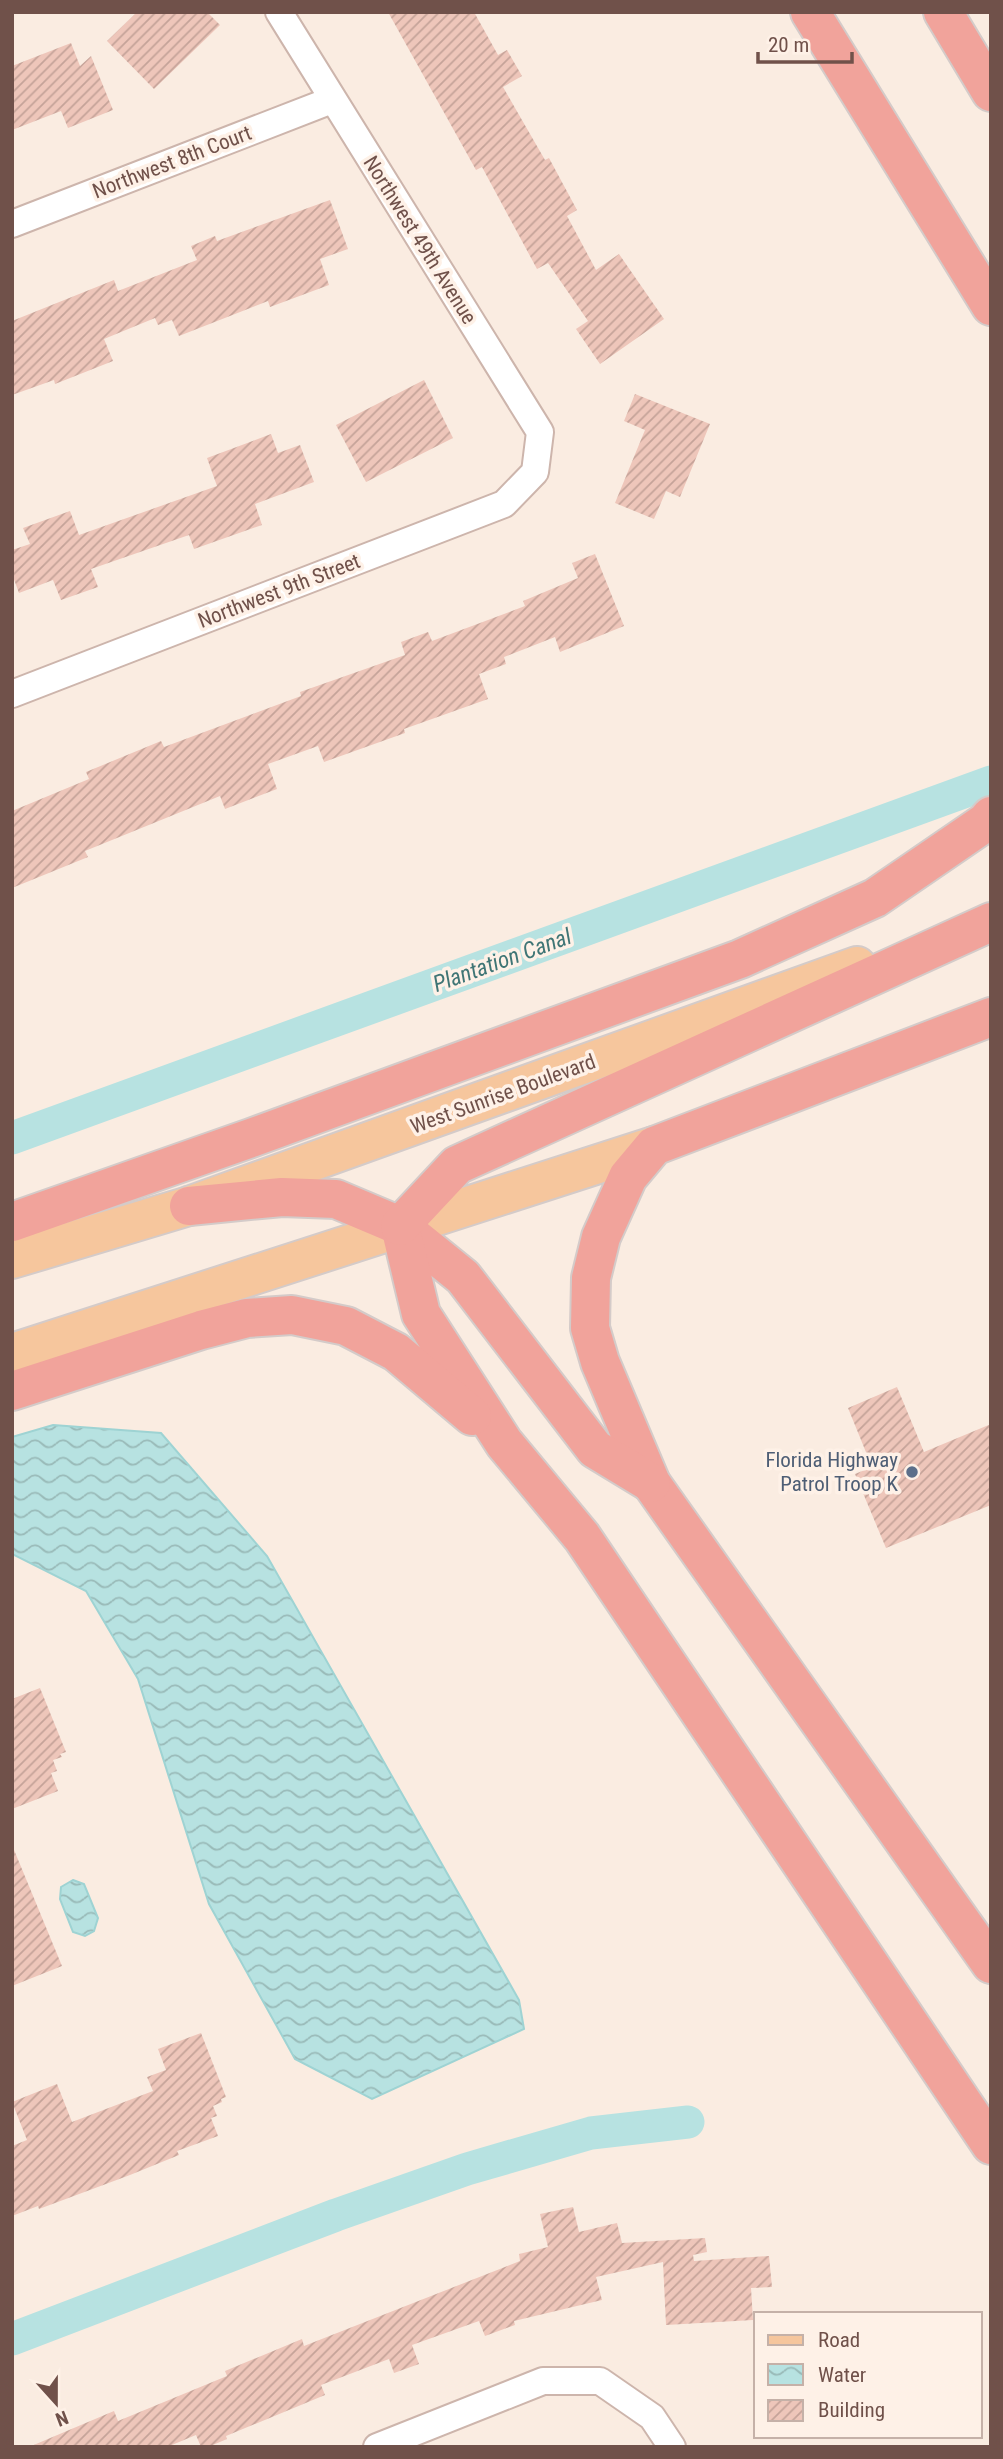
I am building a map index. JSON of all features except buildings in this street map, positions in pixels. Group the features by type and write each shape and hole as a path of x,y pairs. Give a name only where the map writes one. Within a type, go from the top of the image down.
{"highway":[{"path":"810,12 991,306"},
{"path":"943,12 991,92"},
{"path":"12,1222 251,1138 740,959 875,898 991,816"},
{"path":"400,1226 457,1165 991,920"},
{"path":"991,1017 654,1146 628,1177 601,1237 590,1291 590,1328 600,1362 651,1483 991,1964"},
{"path":"189,1206 282,1197 336,1199 400,1226 463,1278 595,1449 651,1483"},
{"path":"400,1226 421,1314 504,1443 582,1537 991,2145"},
{"path":"12,1391 213,1326 247,1318 292,1315 346,1326 396,1352 504,1443"}],"main road":[{"name":"West Sunrise Boulevard","path":"12,1259 189,1206 991,920"},
{"path":"12,1353 654,1146"}],"street":[{"name":"Northwest 49th Avenue","path":"279,12 540,432 535,472"},
{"name":"Northwest 8th Court","path":"12,224 332,100"},
{"name":"Northwest 9th Street","path":"12,694 504,504 535,472"},
{"path":"377,2447 542,2381 600,2381 652,2417 672,2447"}],"water":[{"path":"53,1425 161,1433 267,1556 519,2000 524,2029 372,2099 295,2059 209,1904 138,1679 86,1591 12,1554 12,1437"},
{"path":"73,1880 84,1884 98,1918 94,1931 85,1936 73,1932 60,1899 61,1887"}],"waterway":[{"name":"Plantation Canal","path":"12,1138 991,782"},
{"path":"12,2339 336,2215 467,2169 591,2133 688,2122"}],"place":[{"name":"Florida Highway Patrol Troop K","path":"912,1472"}]}
